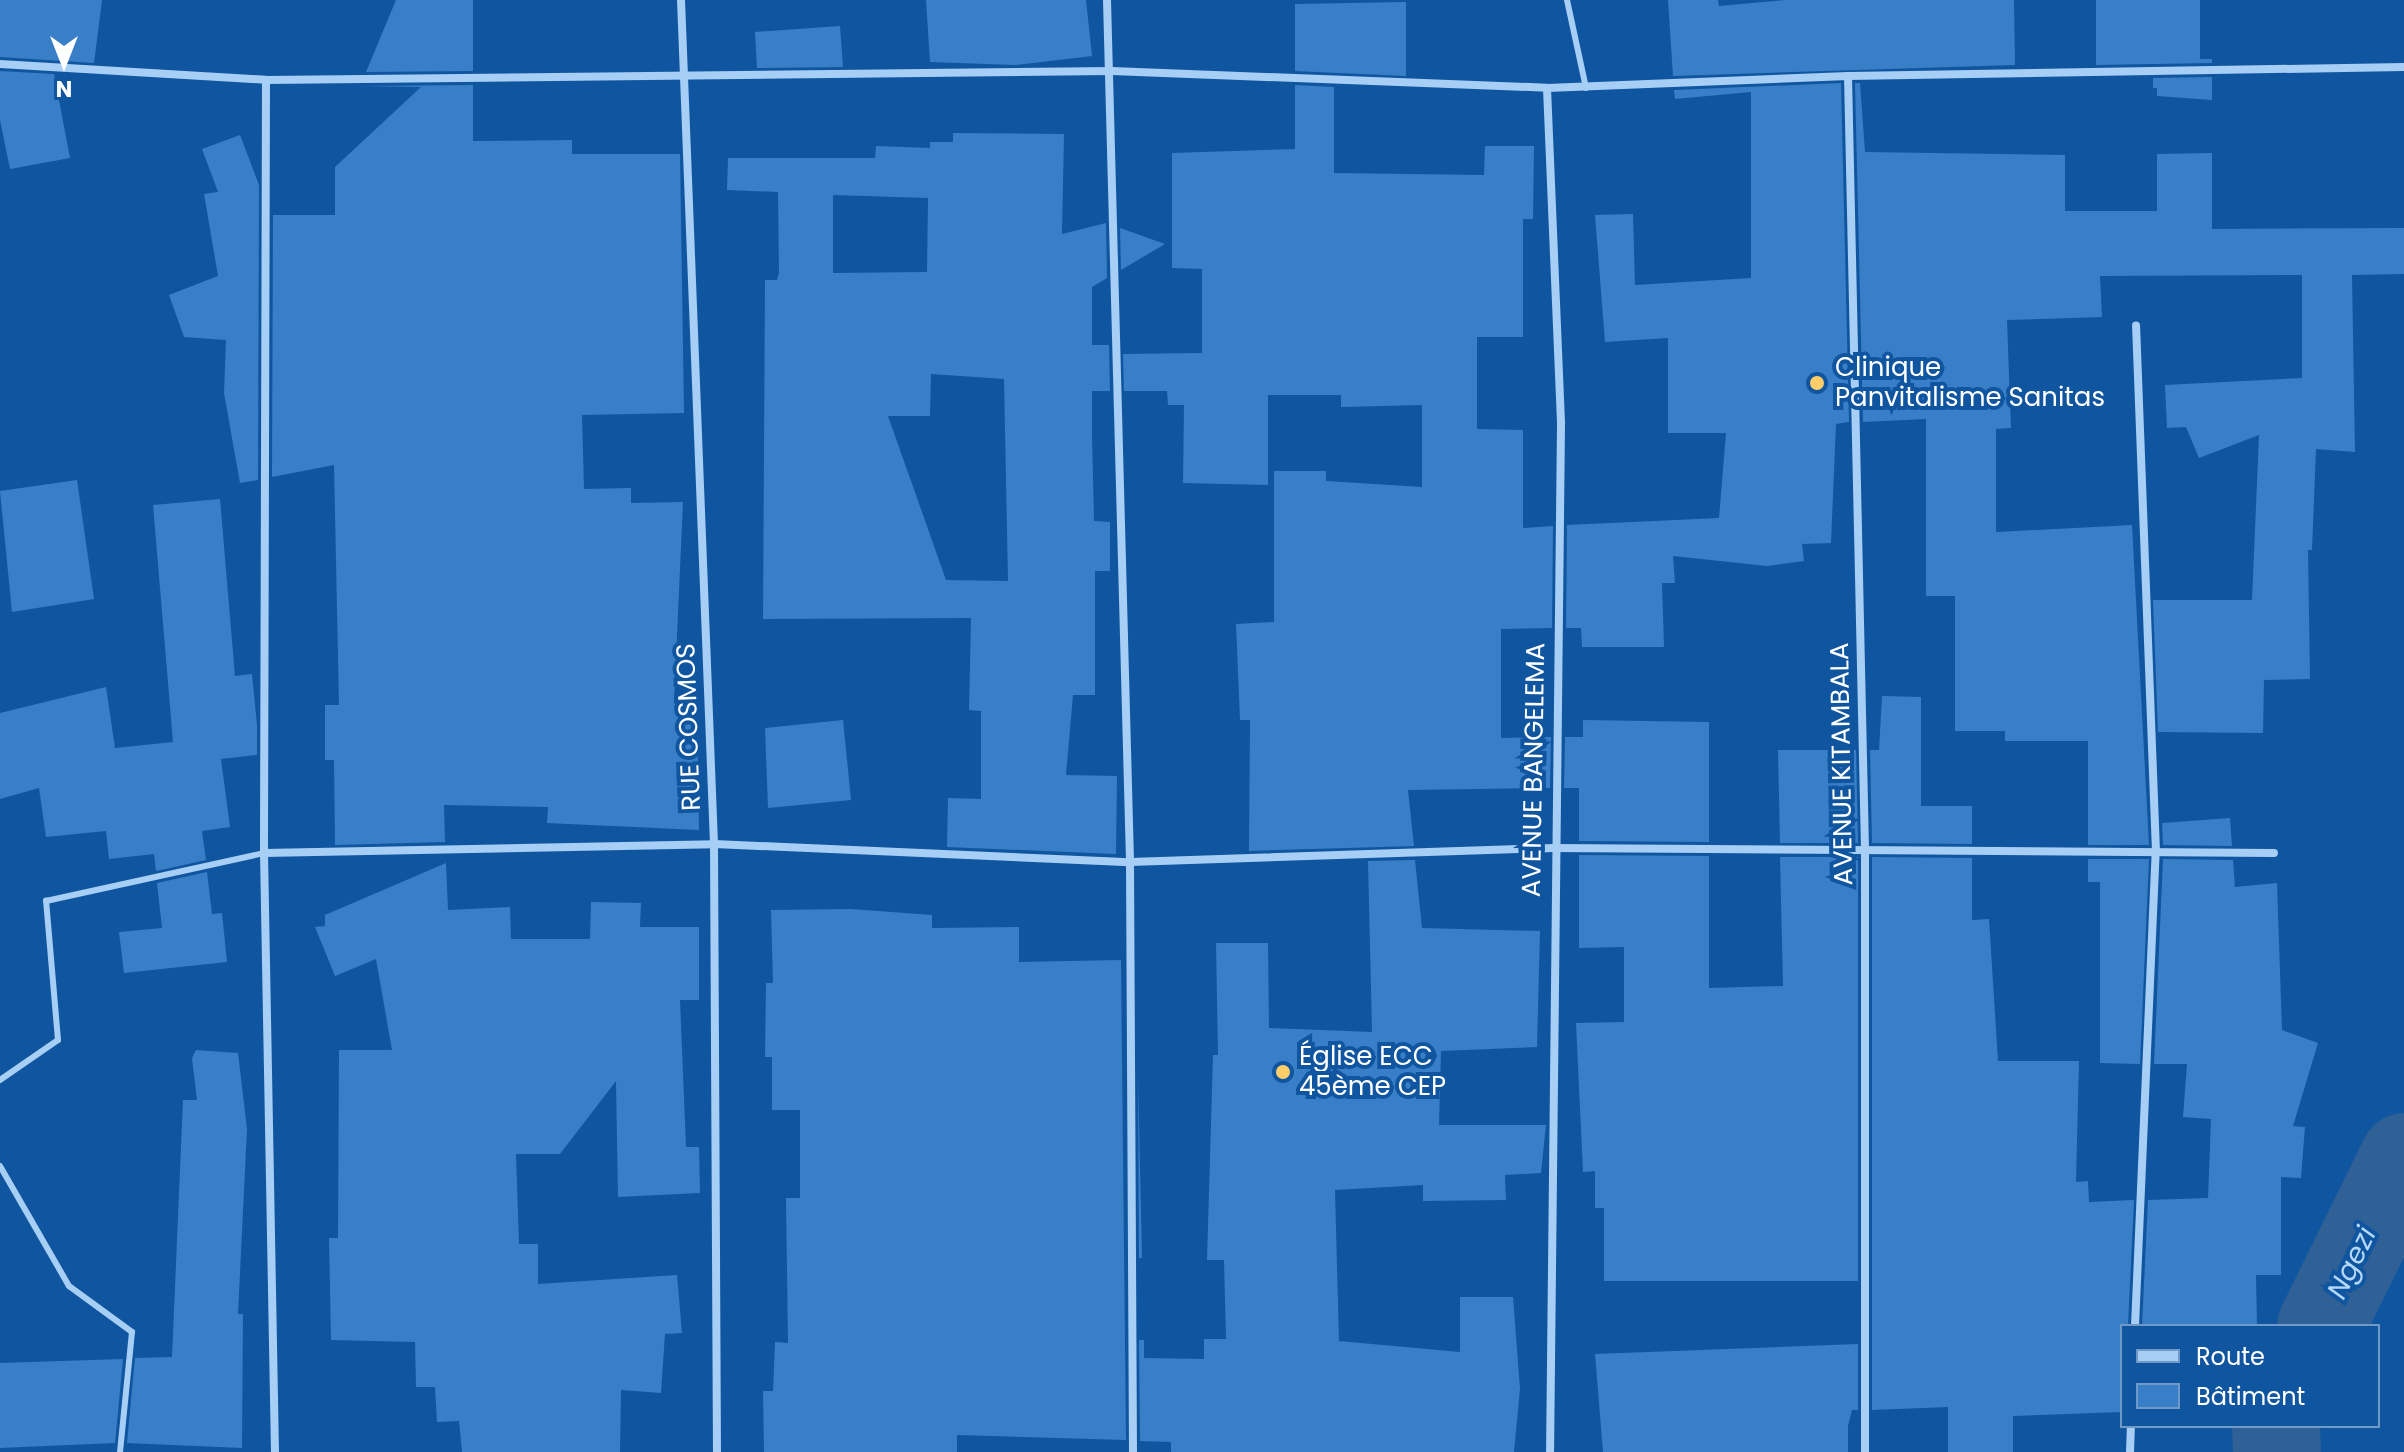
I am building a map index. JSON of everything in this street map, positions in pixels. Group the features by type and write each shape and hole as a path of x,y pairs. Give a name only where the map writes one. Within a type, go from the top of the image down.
{"street":[{"name":"RUE COSMOS","path":"681,0 714,844 717,1452"},
{"path":"1107,0 1112,71 1130,862 1133,1452"},
{"path":"0,64 266,80 684,78 1112,71 1547,88 1848,76 2404,67"},
{"name":"AVENUE KITAMBALA","path":"1848,76 1865,850 1865,1452"},
{"path":"266,80 264,853 275,1452"},
{"name":"AVENUE BANGELEMA","path":"1547,88 1561,424 1553,848 1550,1452"},
{"path":"2135,1324 2156,852 2136,325"},
{"path":"264,853 714,844 1130,862 1553,848 2274,853"},
{"path":"2130,1452 2131,1428"}],"lane":[{"path":"1567,0 1586,88"},
{"path":"0,1080 58,1040 46,901 264,853"},
{"path":"0,1166 69,1286 132,1332 120,1452"}],"building":[{"path":"0,0 102,0 94,63 0,57"},
{"path":"396,0 473,0 473,71 366,72"},
{"path":"926,0 1086,0 1092,56 1015,65 930,62"},
{"path":"1668,0 1718,0 1719,6 1785,0 2014,0 2015,65 1673,76"},
{"path":"2096,0 2200,0 2200,59 2212,59 2212,63 2096,65"},
{"path":"1406,2 1406,76 1295,71 1295,4"},
{"path":"840,26 843,67 757,68 755,32"},
{"path":"0,71 54,74 70,158 10,169 0,120"},
{"path":"2212,77 2212,100 2157,96 2157,88 2153,88 2153,78"},
{"path":"1841,83 1849,422 1836,424 1831,543 1802,544 1804,561 1767,566 1673,556 1675,583 1662,583 1664,647 1582,647 1581,628 1566,628 1567,525 1719,518 1726,433 1668,433 1668,338 1605,342 1595,215 1633,214 1635,285 1751,278 1751,92 1675,99 1674,90"},
{"path":"1855,83 1860,83 1865,152 2065,155 2065,211 2157,211 2157,154 2212,153 2212,229 2404,228 2404,274 2352,275 2355,452 2316,449 2312,550 2308,550 2310,679 2264,680 2263,733 2158,732 2153,600 2252,600 2259,435 2199,458 2186,427 2167,428 2165,385 2302,378 2302,275 2100,276 2102,317 2007,320 2011,428 1996,429 1996,532 2132,525 2149,845 2088,845 2088,741 2005,741 2005,731 1955,731 1955,596 1926,596 1926,419 1863,422"},
{"path":"473,85 473,141 572,140 572,154 680,154 684,413 582,415 584,489 631,488 631,503 683,502 674,703 697,704 699,830 547,823 548,807 444,805 445,842 335,845 334,760 325,760 325,705 339,705 334,465 272,477 273,215 335,215 335,167 421,87 360,86"},
{"path":"1295,85 1334,87 1334,173 1484,175 1485,146 1534,146 1533,219 1523,219 1523,337 1477,337 1477,429 1523,430 1523,528 1553,526 1552,628 1501,629 1501,738 1551,737 1550,788 1408,790 1414,846 1249,851 1250,720 1240,720 1236,624 1274,622 1274,471 1326,471 1326,481 1422,487 1422,405 1341,407 1341,395 1268,395 1268,485 1183,483 1184,405 1168,405 1167,391 1124,391 1123,354 1202,353 1202,269 1172,268 1172,153 1295,149"},
{"path":"953,133 1064,134 1062,234 1106,223 1107,278 1092,287 1092,345 1109,345 1110,391 1092,391 1092,436 1094,521 1110,522 1110,571 1095,571 1095,695 1073,695 1066,775 1117,776 1116,854 947,847 948,798 981,799 981,711 969,710 971,618 763,619 765,280 777,280 779,273 778,192 727,190 728,158 875,158 876,146 930,148 930,142 953,142","holes":["833,195 928,198 927,272 833,273","931,374 1004,379 1008,581 946,580 888,416 930,416"]},
{"path":"240,135 259,185 258,480 240,483 224,393 226,340 184,337 169,295 218,276 204,194 218,192 202,149"},
{"path":"1120,228 1165,244 1121,270"},
{"path":"77,480 94,599 12,612 0,491"},
{"path":"220,499 235,676 252,674 257,725 257,755 221,759 230,827 202,831 206,860 156,871 154,854 109,859 106,831 46,837 39,788 0,799 0,713 106,687 115,748 173,742 153,505"},
{"path":"1882,696 1921,697 1921,806 1972,806 1972,844 1872,843 1870,750 1879,750"},
{"path":"843,720 851,800 768,808 765,728"},
{"path":"1583,720 1709,722 1709,842 1579,841 1579,788 1564,788 1565,737 1583,737"},
{"path":"1778,750 1856,750 1858,843 1780,843"},
{"path":"2230,818 2232,846 2163,845 2162,823"},
{"path":"1579,855 1709,856 1709,988 1783,986 1780,857 1858,857 1858,1281 1604,1281 1604,1208 1595,1208 1595,1171 1583,1172 1576,1023 1624,1022 1624,947 1579,948"},
{"path":"1872,857 1972,858 1972,920 1989,919 1998,1061 2079,1061 2076,1182 2088,1181 2089,1202 2134,1200 2128,1324 2120,1324 2120,1412 2013,1416 2013,1452 1948,1452 1948,1407 1872,1410"},
{"path":"2088,859 2149,859 2140,1064 2100,1063 2100,882 2088,882"},
{"path":"2163,859 2233,860 2235,887 2277,883 2282,1030 2318,1043 2293,1126 2305,1127 2301,1178 2281,1177 2281,1275 2256,1275 2257,1324 2142,1324 2148,1200 2208,1198 2211,1119 2183,1117 2187,1064 2154,1064"},
{"path":"1415,860 1422,928 1540,931 1537,1047 1441,1051 1439,1125 1546,1125 1541,1173 1505,1175 1506,1200 1423,1201 1423,1185 1335,1190 1339,1341 1460,1352 1460,1297 1513,1297 1520,1389 1514,1452 1171,1452 1171,1442 1140,1441 1139,1340 1144,1340 1144,1358 1204,1359 1204,1339 1226,1339 1224,1260 1207,1260 1213,1055 1218,1055 1216,943 1268,943 1269,1028 1372,1032 1368,861"},
{"path":"446,863 448,910 510,907 511,939 590,939 591,902 641,903 640,927 699,927 699,1000 680,1000 686,1147 699,1147 700,1193 618,1197 616,1081 560,1154 516,1154 519,1244 538,1244 538,1284 677,1275 682,1333 665,1334 661,1393 621,1390 620,1452 462,1452 459,1421 437,1422 435,1387 416,1387 415,1342 331,1340 329,1238 338,1238 339,1050 392,1050 376,959 335,976 315,927 325,926 325,915"},
{"path":"207,872 212,914 222,913 227,962 124,973 119,932 162,928 157,883"},
{"path":"851,909 932,915 932,928 1019,927 1019,962 1121,960 1126,1440 957,1435 957,1452 764,1452 763,1391 773,1391 775,1342 788,1343 786,1198 800,1198 800,1110 772,1110 772,1057 765,1057 766,983 773,983 771,910"},
{"path":"196,1050 238,1053 247,1129 238,1314 243,1314 242,1448 127,1443 135,1358 172,1357 183,1100 197,1100 192,1058"},
{"path":"1138,1074 1142,1258 1139,1258"},
{"path":"1858,1344 1858,1410 1852,1410 1848,1426 1848,1452 1603,1452 1595,1354"},
{"path":"123,1359 115,1443 0,1448 0,1363"}],"waterway":[{"name":"Ngezi","path":"2322,1324 2404,1157"},
{"name":"Ngezi","path":"2276,1428 2277,1452"}],"place":[{"name":"Clinique Panvitalisme Sanitas","path":"1817,383"},
{"name":"Église ECC 45ème CEP","path":"1283,1072"}]}
